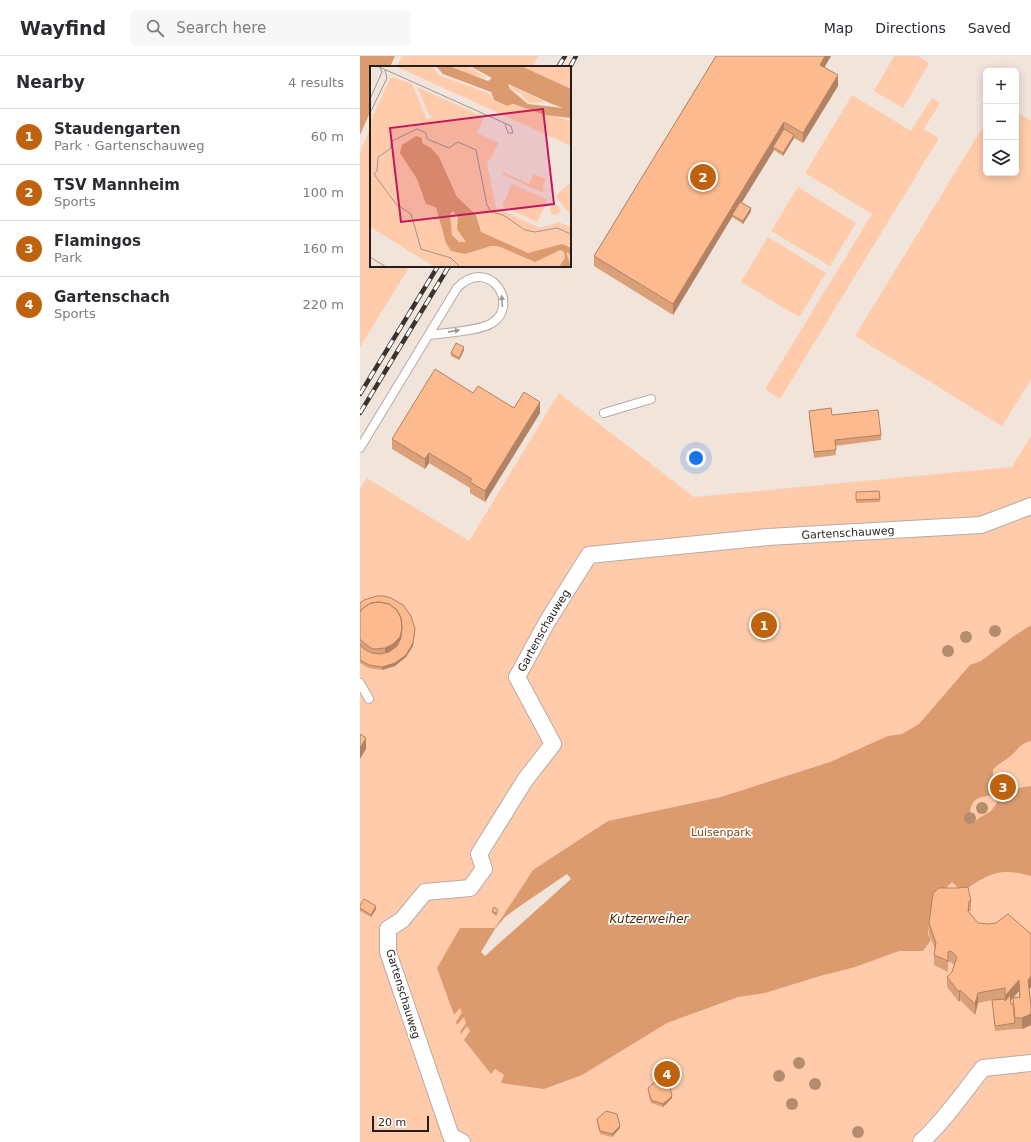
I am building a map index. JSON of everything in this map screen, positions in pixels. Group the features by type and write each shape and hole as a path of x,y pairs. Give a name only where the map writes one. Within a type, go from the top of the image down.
{"street":[{"name":"Gartenschauweg","path":"462,1142 451,1136 434,1088 388,952 388,929 402,920 425,892 470,888 484,869 479,854 526,780 553,744 518,677 547,622 589,555 768,536 981,525 1031,506"},
{"path":"921,1142 954,1106 983,1068 1031,1063"}],"lane":[{"path":"360,448 454,292 465,281 475,278 490,280 498,287 503,299 503,306 500,314 494,322 480,328 429,335"},
{"path":"604,413 651,399"},
{"path":"360,683 370,699"}],"green space":[{"path":"402,56 538,56 533,66 397,66"},
{"path":"894,56 918,56 929,63 903,108 874,91"},
{"path":"852,95 911,131 932,98 940,103 924,129 939,138 780,399 765,389 872,214 805,173"},
{"path":"1019,114 1031,121 1031,379 1002,426 855,336 983,127 983,176 1019,176"},
{"path":"370,128 370,267 409,267 360,347 360,152"},
{"path":"798,187 856,223 830,266 771,231"},
{"path":"768,237 826,273 799,317 741,282"},
{"name":"Luisenpark","path":"559,393 694,497 1012,467 1031,436 1031,1142 360,1142 360,489 367,478 469,541"}],"water":[{"path":"360,56 395,56 390,66 370,66 370,112 360,135"},
{"name":"Kutzerweiher","path":"1031,625 1031,741 1021,746 993,770 993,777 997,783 993,795 981,797 973,803 970,812 970,821 971,824 991,811 997,803 996,791 1001,785 1011,794 1019,788 1031,786 1031,876 1020,873 1002,872 979,881 962,892 952,882 942,892 930,918 928,934 931,940 923,951 899,951 855,967 765,993 738,997 667,1023 582,1075 544,1089 501,1083 504,1075 495,1069 491,1074 464,1040 470,1031 467,1026 461,1034 460,1032 466,1023 464,1017 457,1025 456,1022 462,1012 460,1008 454,1015 437,968 460,928 495,928 533,870 608,821 721,797 830,762 888,736 902,734 919,724 970,665 981,661"}],"pier":[{"path":"567,874 571,879 485,956 481,952 495,929 505,917"}],"building":[{"path":"716,56 825,56 820,65 838,75 803,133 784,122 673,304 594,256"},
{"path":"784,129 794,135 783,153 773,147"},
{"path":"740,202 751,208 743,221 732,215"},
{"path":"456,343 464,347 459,358 451,353"},
{"path":"435,369 473,393 478,386 514,408 524,392 540,402 485,491 470,482 472,479 429,453 425,459 392,439"},
{"path":"831,408 832,415 878,410 881,435 835,440 836,450 814,452 809,411"},
{"path":"879,491 880,499 856,500 856,492"},
{"path":"377,596 391,598 403,605 411,616 415,629 413,643 406,655 395,663 382,667 369,665 360,660 360,644 371,653 380,654 389,652 397,646 401,638 402,628 401,618 397,610 389,604 380,602 371,603 360,612 360,603 364,600"},
{"path":"380,602 389,604 397,610 401,618 402,628 400,637 393,644 385,648 375,649 371,648 360,639 360,612 371,603"},
{"path":"360,734 366,738 360,748"},
{"path":"968,887 971,901 969,901 968,911 978,923 996,923 1008,914 1031,934 1031,976 1028,980 1031,1014 1022,1018 1015,1018 1013,998 1020,997 1019,980 1005,996 1005,988 978,993 975,1004 960,990 959,992 947,977 952,972 957,957 951,951 948,952 948,961 934,955 936,943 929,923 933,893 939,888"},
{"path":"364,899 376,906 371,915 360,908 360,905"},
{"path":"494,907 498,910 496,913 492,911"},
{"path":"1010,995 1011,1004 1013,1004 1015,1023 995,1026 992,1000 1005,999 1005,1001"},
{"path":"657,1080 669,1083 672,1096 663,1104 651,1100 648,1088"},
{"path":"606,1111 617,1114 620,1126 612,1134 600,1131 597,1119"}],"railway":[{"path":"559,66 565,56"},
{"path":"571,66 576,56"},
{"path":"360,394 437,267"},
{"path":"360,413 448,267"}],"place":[{"name":"TSV Mannheim","path":"703,177"},
{"name":"Staudengarten","path":"764,625"},
{"name":"Flamingos","path":"1003,787"},
{"name":"Gartenschach","path":"667,1074"}]}
